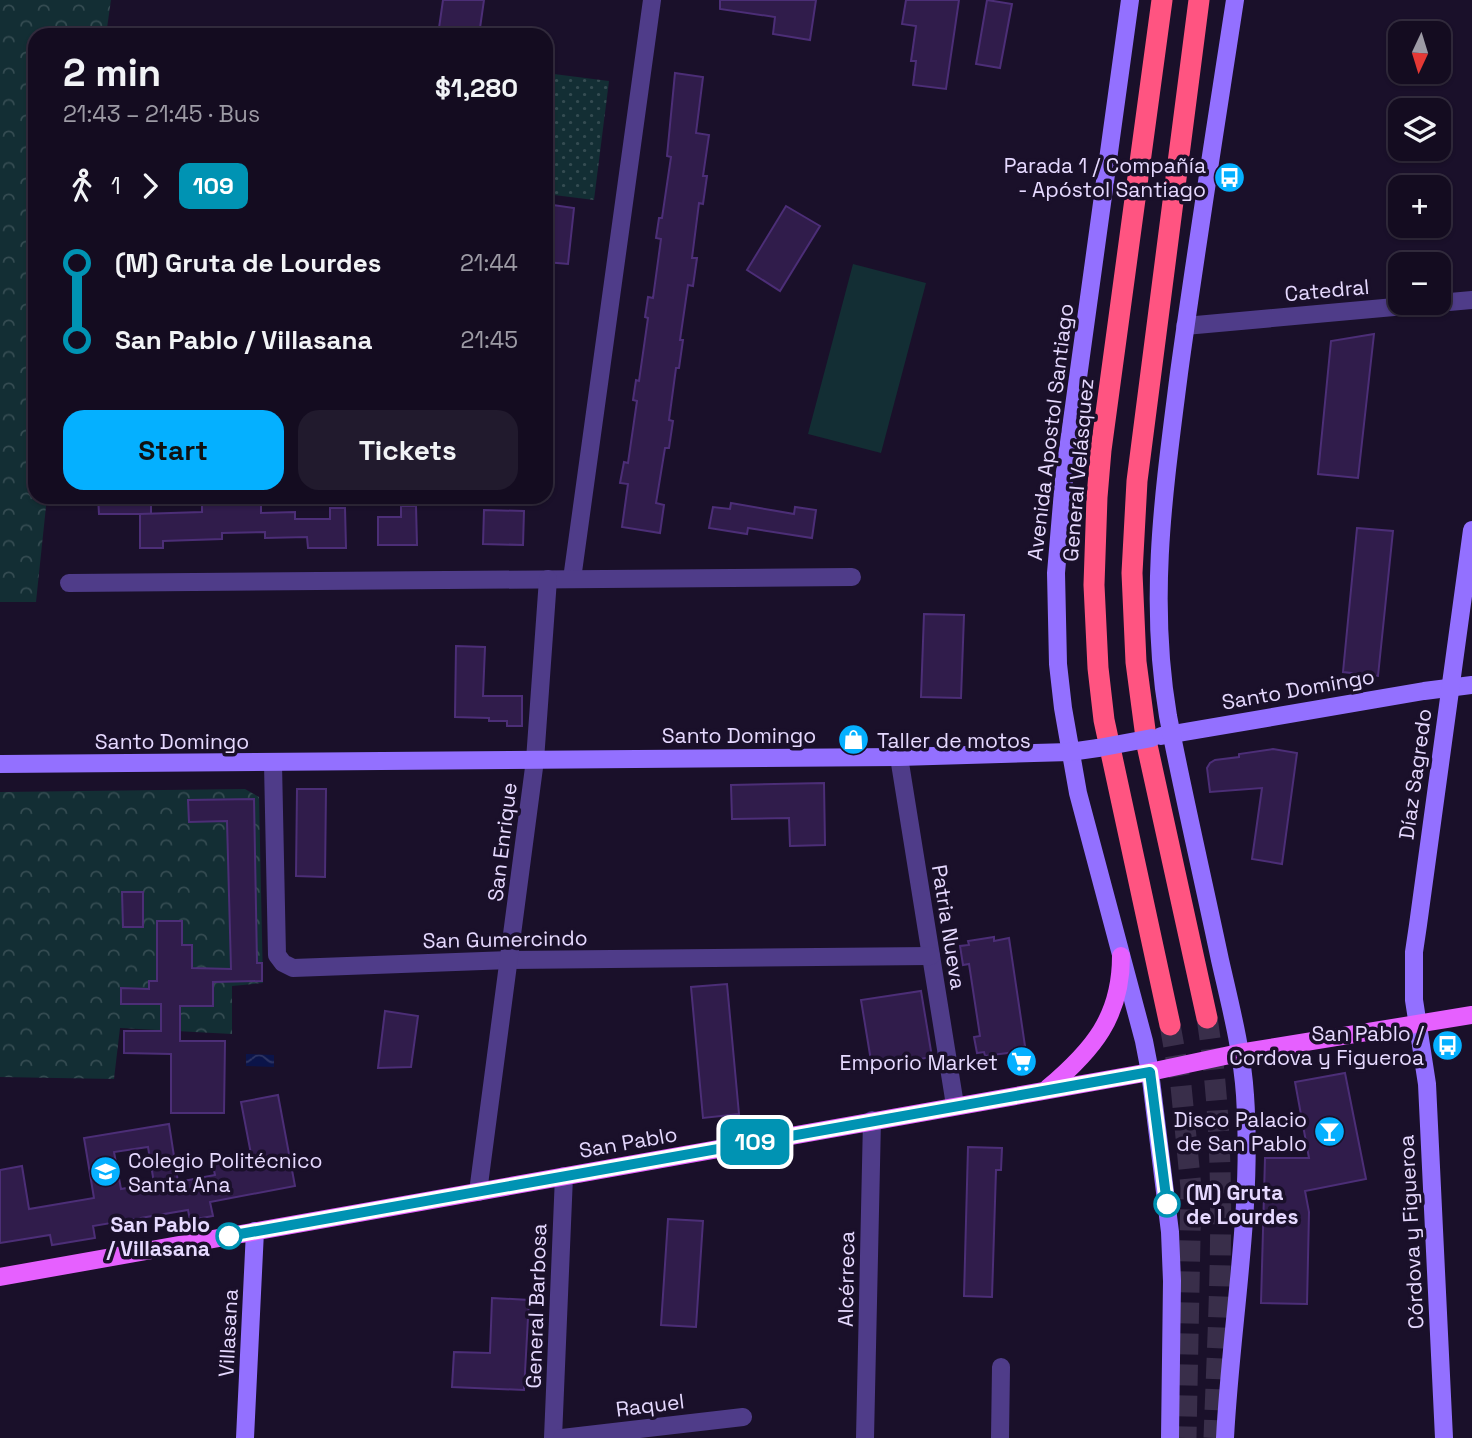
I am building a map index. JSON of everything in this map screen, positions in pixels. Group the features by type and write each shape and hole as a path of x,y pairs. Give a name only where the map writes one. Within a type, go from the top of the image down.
{"highway":[{"name":"General Velásquez","path":"1161,0 1101,450 1094,585 1097,654 1104,720 1170,1025"},
{"path":"1199,0 1140,457 1132,573 1136,662 1147,745 1208,1018"}],"main road":[{"name":"Avenida Apostol Santiago","path":"1130,0 1058,526 1058,653 1070,752 1150,1072 1170,1232 1170,1438"},
{"path":"1225,1438 1248,1180 1245,1095 1239,1053 1172,734 1162,679 1157,621 1159,543 1185,326 1234,0"},
{"name":"Díaz Sagredo","path":"1417,1024 1414,952 1472,530"},
{"name":"Santo Domingo","path":"0,764 272,764 899,757 1070,752 1472,685"},
{"path":"1046,1089 1077,1062 1107,1023 1118,990 1121,956"},
{"name":"San Pablo","path":"0,1278 1150,1072 1239,1053 1472,1015"},
{"name":"Córdova y Figueroa","path":"1417,1024 1426,1076 1444,1438"},
{"name":"Villasana","path":"245,1438 256,1231"}],"street":[{"path":"572,579 652,0"},
{"name":"Catedral","path":"1185,326 1472,300"},
{"path":"69,583 852,577"},
{"name":"San Enrique","path":"478,1192 535,760 548,579"},
{"name":"Patria Nueva","path":"899,757 955,1105"},
{"name":"San Gumercindo","path":"272,764 277,955 283,963 293,968 510,960 931,956"},
{"name":"Alcérreca","path":"865,1438 872,1120"},
{"name":"General Barbosa","path":"553,1438 564,1176"},
{"path":"1000,1438 1001,1367"},
{"name":"Raquel","path":"562,1438 743,1417"}],"green space":[{"path":"0,0 111,0 107,28 28,28 28,504 46,504 36,602 0,602"},
{"path":"553,74 609,81 594,200 553,195"},
{"path":"853,264 926,283 881,453 808,434"},
{"path":"245,789 259,797 263,983 232,986 232,1034 120,1028 114,1079 0,1077 0,792"}],"water":[{"path":"246,1054 274,1055 274,1067 246,1066"}],"building":[{"path":"443,0 484,0 480,28 439,28"},
{"path":"720,0 816,0 810,40 773,34 775,17 720,9"},
{"path":"906,0 959,0 946,89 913,85 916,61 911,61 916,26 902,24"},
{"path":"987,0 1012,4 1000,68 976,64"},
{"path":"675,73 703,77 696,133 709,135 703,176 707,176 703,204 699,203 692,258 697,258 693,286 688,285 680,340 683,340 669,420 673,421 669,448 665,448 656,503 664,505 660,533 622,527 628,484 620,483 624,462 628,463 637,401 633,400 636,380 639,381 648,318 645,317 648,297 653,298 661,239 656,238 659,218 662,218 671,157 667,156"},
{"path":"553,205 574,208 568,264 553,263"},
{"path":"786,206 820,226 780,291 747,270"},
{"path":"1374,334 1358,478 1318,474 1331,341"},
{"path":"731,503 794,514 795,507 816,510 812,538 748,528 747,534 709,528 713,507 730,509"},
{"path":"98,504 151,504 151,514 99,514"},
{"path":"202,504 261,504 261,513 295,512 295,519 330,519 330,508 345,508 346,548 308,548 307,537 265,538 265,532 222,533 222,539 163,541 163,548 140,548 140,514 202,512"},
{"path":"401,506 416,506 417,545 378,545 378,517 401,517"},
{"path":"484,510 524,511 523,545 483,544"},
{"path":"1357,528 1393,531 1378,676 1343,672"},
{"path":"924,614 964,615 961,698 921,697"},
{"path":"456,646 485,647 483,696 522,696 522,726 507,726 507,721 489,721 489,718 455,717"},
{"path":"1273,749 1297,753 1282,864 1252,859 1262,788 1210,792 1207,768 1215,760"},
{"path":"824,783 825,845 790,846 789,818 732,819 731,785"},
{"path":"297,789 326,789 325,877 296,876"},
{"path":"254,799 257,963 262,963 262,981 213,982 213,1006 180,1006 180,1041 225,1041 224,1113 171,1113 171,1054 124,1053 124,1031 161,1031 161,1004 121,1004 121,988 149,989 149,981 157,981 157,921 182,921 182,945 192,945 192,968 231,969 227,821 189,822 188,800"},
{"path":"122,892 143,892 143,927 123,927"},
{"path":"994,937 994,941 1009,938 1025,1046 1015,1048 1015,1052 985,1056 984,1052 977,1053 974,1037 980,1036 969,964 963,965 960,946 969,945 968,941"},
{"path":"727,984 739,1114 703,1118 691,987"},
{"path":"921,991 932,1057 872,1067 861,1000"},
{"path":"385,1011 418,1016 411,1067 378,1068"},
{"path":"1345,1073 1366,1179 1305,1191 1309,1212 1307,1304 1261,1303 1265,1158 1309,1158 1295,1082"},
{"path":"278,1095 295,1186 210,1202 213,1216 190,1220 188,1210 93,1226 95,1238 52,1245 50,1235 0,1243 0,1170 22,1166 29,1209 94,1198 84,1138 169,1124 178,1182 215,1175 212,1161 251,1154 241,1102","holes":["148,1147 154,1183 121,1189 114,1152"]},
{"path":"968,1147 1002,1148 1001,1170 996,1170 992,1297 964,1296"},
{"path":"668,1219 703,1221 696,1327 661,1325"},
{"path":"492,1298 529,1300 524,1390 452,1387 454,1352 490,1353"}],"tunnel":[{"path":"1207,1018 1218,1123 1221,1228 1214,1438"},
{"path":"1170,1025 1181,1086 1191,1188 1186,1438"}],"bus line":[{"name":"109","path":"229,1236 1150,1072 1167,1204"}],"place":[{"name":"Parada 1 / Compañía - Apóstol Santiago","path":"1229,177"},
{"name":"Taller de motos","path":"854,740"},
{"name":"San Pablo / Cordova y Figueroa","path":"1447,1045"},
{"name":"Emporio Market","path":"1021,1062"},
{"name":"Disco Palacio de San Pablo","path":"1330,1131"},
{"name":"Colegio Politécnico Santa Ana","path":"105,1172"},
{"name":"(M) Gruta de Lourdes","path":"1167,1204"},
{"name":"San Pablo / Villasana","path":"229,1236"}]}
